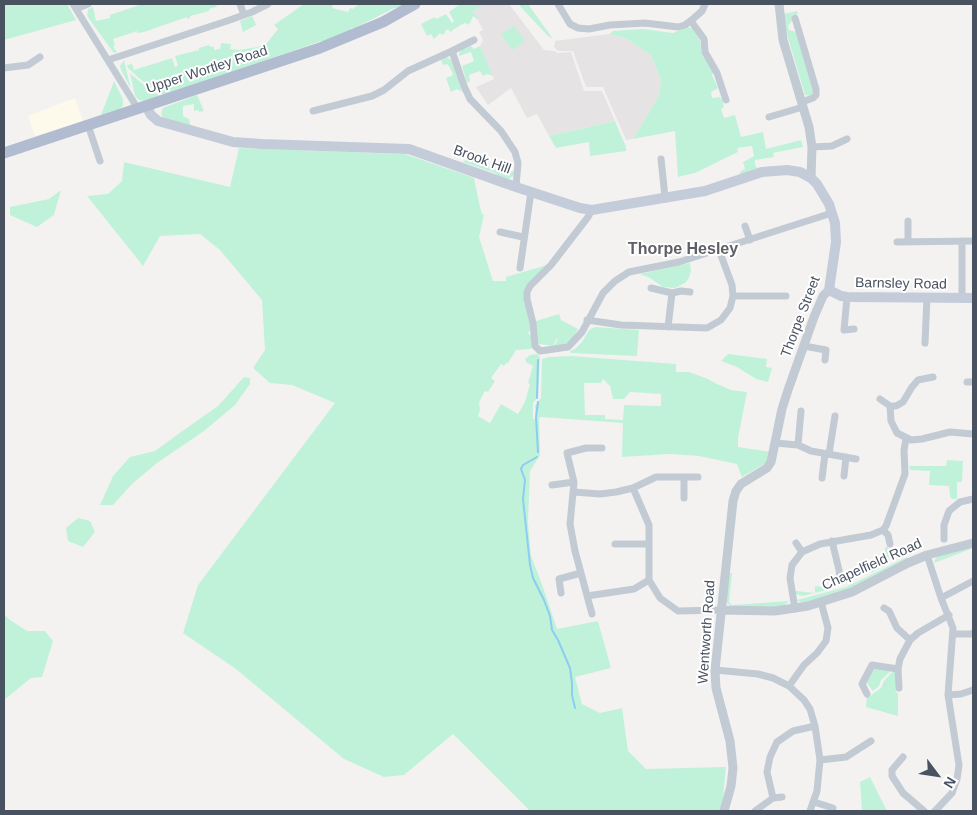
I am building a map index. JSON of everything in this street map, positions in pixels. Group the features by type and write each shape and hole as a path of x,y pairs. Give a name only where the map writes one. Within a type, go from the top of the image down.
{"main road":[{"name":"Upper Wortley Road","path":"4,151 142,108 320,48 383,22 415,4"},
{"name":"Brook Hill","path":"142,108 158,121 232,142 409,149 516,187 580,208 592,210 705,191 762,172 786,170 800,172 811,178"},
{"name":"Thorpe Street","path":"811,178 821,190 835,223 836,242 829,290"},
{"name":"Barnsley Road","path":"829,290 841,296 973,298"}],"street":[{"path":"88,4 74,7 142,108"},
{"path":"240,4 244,15"},
{"path":"108,60 244,15 268,4"},
{"path":"558,4 567,20 575,27 582,29 645,23 678,27 691,21 702,11 705,4"},
{"path":"779,4 783,40 809,127 812,147 811,178"},
{"path":"769,117 803,104 813,98 817,92 795,18"},
{"path":"691,21 704,39 706,52 717,73 726,100"},
{"path":"313,111 372,96 384,90 408,71 474,40"},
{"path":"452,50 470,99 501,131 515,152 518,163 516,187"},
{"path":"4,68 28,64 40,57"},
{"path":"88,125 100,161"},
{"path":"812,147 832,146 847,139"},
{"path":"661,159 665,197"},
{"path":"520,268 531,192"},
{"path":"592,210 572,238 530,286 527,292 535,346 540,352 568,347 576,340 603,294 615,281 629,272 679,262 832,213"},
{"path":"908,221 908,242"},
{"path":"745,226 750,240"},
{"path":"500,232 523,237"},
{"path":"962,241 962,298"},
{"path":"897,242 973,241"},
{"path":"588,320 621,325 707,328 721,320 730,308 733,296 732,285 719,250"},
{"path":"651,288 672,293 690,292"},
{"name":"Thorpe Street","path":"766,468 772,462 782,409 804,346 823,296 829,290"},
{"path":"668,327 672,293"},
{"path":"733,296 786,296"},
{"path":"847,296 844,330 854,330"},
{"path":"925,343 927,297"},
{"path":"804,346 826,350 824,360"},
{"path":"880,399 890,406 896,406 903,402 918,380 933,377"},
{"path":"890,406 893,427 897,433 906,439 916,440 950,432 973,434"},
{"path":"798,445 801,411"},
{"path":"822,478 835,416"},
{"path":"795,609 790,578 792,565 802,552 820,544 865,536 883,530 889,522 905,474 904,450 906,439"},
{"path":"775,443 798,445 811,451 856,459"},
{"path":"592,614 570,524 574,482 567,453 586,448 602,448"},
{"path":"844,476 846,457"},
{"name":"Wentworth Road","path":"724,811 731,786 732,768 730,741 716,688 715,670 733,501 736,491 746,479 766,468"},
{"path":"574,492 600,494 633,488 656,477 698,477"},
{"path":"684,478 684,498"},
{"path":"552,485 574,482"},
{"path":"633,488 649,525 649,580 660,598 678,611 720,610"},
{"path":"944,539 944,522 950,511 960,502 973,499"},
{"path":"883,530 888,535 890,544"},
{"path":"832,541 840,580"},
{"path":"796,543 802,552"},
{"name":"Chapelfield Road","path":"720,610 795,609 852,592 908,562 973,543"},
{"path":"614,544 649,544"},
{"path":"927,555 940,598 952,623 953,634 948,695 959,772 952,793 935,811"},
{"path":"561,593 559,579 581,573"},
{"path":"587,596 634,589 649,580"},
{"path":"940,598 973,581"},
{"path":"789,686 804,665 826,641 828,628 821,602"},
{"path":"884,608 889,611 896,628 910,640"},
{"path":"899,688 898,669 900,659 910,640 949,615"},
{"path":"953,634 973,633"},
{"path":"867,694 862,684 872,664 898,669"},
{"path":"715,670 758,674 773,678 789,686 804,700 810,709 815,726 820,760 819,782 810,811"},
{"path":"948,695 961,694 973,690"},
{"path":"773,798 767,772 772,749 777,742 793,731 815,726"},
{"path":"820,760 846,757 871,741"},
{"path":"903,757 891,773 902,793 924,811"},
{"path":"755,811 773,798 782,797"},
{"path":"814,802 833,808"}],"shaded area":[{"path":"486,4 509,4 544,50 557,53 571,52 584,91 602,91 615,121 549,136 537,114 527,118 511,88 488,105 476,87 494,79 480,46 483,40 479,32 483,30 473,11"},
{"path":"609,34 625,38 651,55 661,80 659,96 633,139 626,140 603,87 586,87 573,51 558,51 554,47 555,41"},
{"path":"75,98 83,121 35,136 28,116"}],"green space":[{"path":"4,4 67,4 76,20 4,40"},
{"path":"142,4 218,4 216,7 209,9 209,11 190,16 187,19 187,17 144,32 137,33 137,31 113,39 115,45 113,46 117,53 113,52 87,16 88,9 93,7 96,21 110,18 110,15"},
{"path":"304,4 333,4 332,8 348,12 350,8 353,9 359,4 407,4 394,8 355,28 351,28 352,32 164,96 128,68 127,65 132,64 134,70 172,58 175,67 178,66 175,56 199,50 199,48 209,45 214,47 214,50 220,49 221,43 231,44 230,49 239,50 258,47 266,44 278,29 274,25"},
{"path":"460,4 486,4 473,11 478,20 473,16 467,25 466,23 462,24 450,32 448,29 445,33 442,35 440,33 434,39 431,34 427,36 421,24 446,14 452,23 454,21 449,12"},
{"path":"518,4 528,4 553,39 548,36"},
{"path":"797,11 798,14 792,15 792,21 788,26 789,30 796,32 813,88 810,96 805,95 786,31 784,14"},
{"path":"252,16 256,25 243,32 240,21"},
{"path":"514,26 525,41 512,50 501,34"},
{"path":"687,27 693,28 700,40 702,54 714,72 712,75 718,88 711,92 712,98 719,97 722,99 724,107 721,109 724,118 735,115 741,137 763,132 766,149 801,140 803,147 773,153 774,157 755,160 757,168 775,166 775,168 738,177 741,171 745,169 743,162 754,156 752,146 737,148 738,152 695,173 678,177 675,131 633,139 659,96 661,80 651,55 625,38 609,34 613,31 643,29 673,33"},
{"path":"471,46 474,49 480,46 493,76 487,74 483,76 480,71 469,75 470,81 467,83 462,66 474,61 471,52 459,56 459,54 461,50"},
{"path":"447,57 453,61 462,92 457,89 451,92 446,78 453,75 449,66 447,64 443,65 441,60"},
{"path":"124,60 131,89 120,66"},
{"path":"130,73 160,96 143,101 139,100 135,96"},
{"path":"114,81 123,99 123,106 101,115"},
{"path":"197,95 204,111 194,111 194,104 183,106 183,116 189,119 191,126 165,119 162,116 163,108"},
{"path":"615,121 626,151 590,156 589,142 556,148 549,136"},
{"path":"239,148 405,154 474,178 480,207 484,215 479,237 493,281 506,281 506,277 547,265 529,286 531,329 528,333 531,336 532,348 516,350 508,363 504,366 501,364 491,378 495,381 488,392 485,391 479,402 480,410 478,416 490,423 501,404 518,414 525,402 533,366 526,362 525,359 530,355 537,354 540,357 538,397 533,403 533,419 536,419 535,406 541,398 542,359 549,357 571,356 676,364 676,372 689,372 731,390 747,392 738,447 771,452 766,463 742,477 737,464 699,456 670,454 622,457 623,423 541,417 539,418 540,455 530,471 528,523 531,556 557,629 598,621 611,668 575,677 582,704 600,713 622,708 628,751 646,769 726,767 720,811 530,811 453,734 404,775 384,777 344,759 236,669 183,633 198,585 335,403 292,385 270,383 253,368 265,350 262,300 220,250 200,234 160,236 143,266 87,196 108,194 122,181 124,162 230,187","holes":["603,379 610,386 613,399 624,399 630,392 661,394 661,406 624,405 623,420 605,419 605,415 585,415 584,383 601,383"]},
{"path":"468,158 497,170 514,171 514,175 509,179 498,176 495,173 463,162"},
{"path":"61,190 54,215 37,227 10,215 10,207 49,199"},
{"path":"690,263 689,278 685,283 675,288 663,287 640,274"},
{"path":"559,314 561,320 578,329 572,339 564,345 554,346 557,338 553,346 536,342 536,321"},
{"path":"595,327 639,330 637,356 571,353 570,351 582,342 589,330"},
{"path":"728,354 767,359 766,367 772,368 768,382 756,379 737,367 721,361"},
{"path":"244,377 250,378 250,384 235,405 204,431 157,463 132,484 113,505 100,505 113,476 130,457 155,451 218,406"},
{"path":"947,460 963,461 962,482 957,482 957,499 952,499 950,496 949,486 929,485 930,471 910,470 909,466 946,466"},
{"path":"78,518 90,521 95,532 83,547 68,541 66,528"},
{"path":"885,547 888,547 889,563 871,573 872,559 884,559"},
{"path":"973,548 934,563 936,557"},
{"path":"907,557 908,560 846,591 806,603 797,600 846,587"},
{"path":"732,573 729,602 732,605 789,601 783,607 732,607 726,600 728,575"},
{"path":"815,586 834,588 815,593"},
{"path":"796,591 815,593 803,596 796,594"},
{"path":"4,614 27,631 45,631 53,641 42,677 31,678 4,700"},
{"path":"874,667 891,671 873,691 866,682"},
{"path":"895,671 896,692 898,693 898,716 866,707 867,696 881,688 884,681"},
{"path":"870,777 887,811 862,811 860,782"}],"waterway":[{"path":"537,398 538,360"},
{"path":"538,402 536,417 538,452"},
{"path":"537,457 523,465 521,469 525,480 523,499 530,565 533,578 550,616 552,630 570,668 575,708"}],"district":[{"name":"Thorpe Hesley","path":"683,250"}]}
